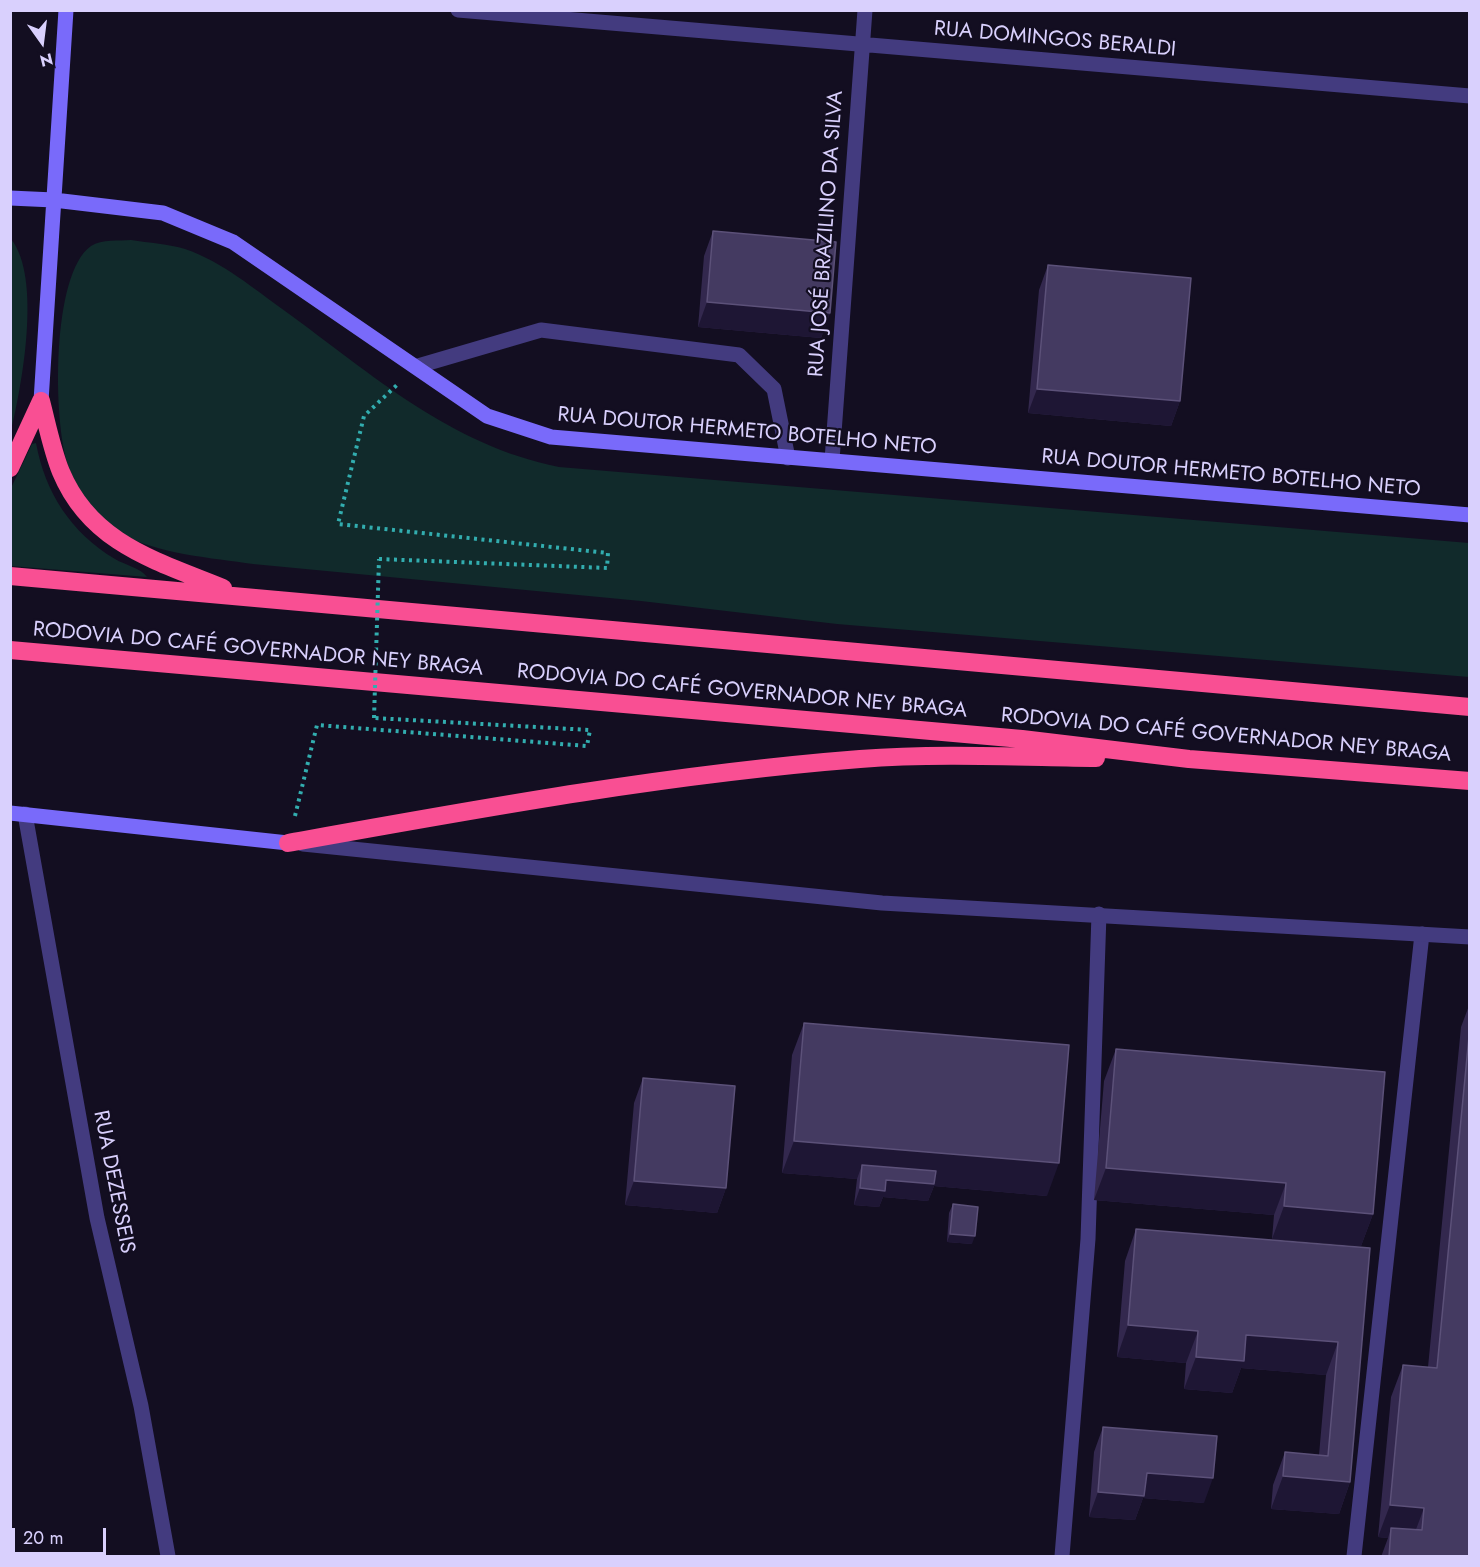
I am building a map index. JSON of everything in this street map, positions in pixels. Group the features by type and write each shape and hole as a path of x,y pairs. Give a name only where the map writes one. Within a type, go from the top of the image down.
{"highway":[{"path":"10,468 40,401"},
{"path":"40,401 61,472 85,515 132,552 241,596"},
{"path":"10,576 1470,707"},
{"name":"RODOVIA DO CAFÉ GOVERNADOR NEY BRAGA","path":"10,650 1022,739 1189,759 1470,781"},
{"path":"288,843 453,813 717,773 862,759 1189,759"}],"street":[{"path":"40,401 66,10"},
{"name":"RUA DOMINGOS BERALDI","path":"458,10 1470,96"},
{"name":"RUA JOSÉ BRAZILINO DA SILVA","path":"832,460 865,10"},
{"name":"RUA DOUTOR HERMETO BOTELHO NETO","path":"10,198 54,200 163,213 233,242 418,366 487,416 551,437 1470,515"},
{"path":"418,366 541,330 739,355 774,389 788,458"},
{"path":"18,814 882,903 1470,937"},
{"name":"RUA DEZESSEIS","path":"18,814 97,1218 141,1406 168,1557"},
{"path":"1062,1557 1088,1239 1100,914"},
{"path":"1354,1557 1422,934"}],"path":[{"path":"288,843 317,725 587,746 590,730 374,717 379,559 606,568 608,553 338,524 364,416 418,366"}],"green space":[{"path":"11,239 20,257 26,279 28,305 24,360 11,431"},
{"path":"131,240 179,247 199,254 250,285 414,405 483,442 520,457 559,467 1469,543 1469,677 837,624 641,601 253,564 185,554 150,546 120,533 103,520 89,503 68,465 60,417 59,350 68,286 78,262 91,246 105,241"},
{"path":"36,443 40,461 53,494 73,524 99,549 141,571 147,577 11,566 11,488 32,444"}],"building":[{"path":"713,231 836,242 830,313 707,302"},
{"path":"1048,265 1191,278 1180,401 1037,389"},
{"path":"804,1023 1069,1045 1059,1163 794,1141"},
{"path":"1470,1026 1470,1557 1389,1557 1391,1528 1422,1530 1424,1508 1390,1505 1403,1365 1437,1368"},
{"path":"1116,1049 1385,1072 1373,1214 1284,1206 1286,1183 1106,1168"},
{"path":"643,1078 735,1086 726,1188 634,1181"},
{"path":"862,1165 936,1171 934,1184 886,1180 885,1191 860,1188"},
{"path":"953,1204 978,1207 975,1236 950,1234"},
{"path":"1136,1229 1370,1248 1350,1482 1283,1476 1285,1452 1328,1456 1338,1342 1246,1335 1244,1361 1196,1357 1198,1331 1128,1325"},
{"path":"1103,1427 1217,1436 1213,1478 1147,1473 1144,1496 1098,1492"}]}
